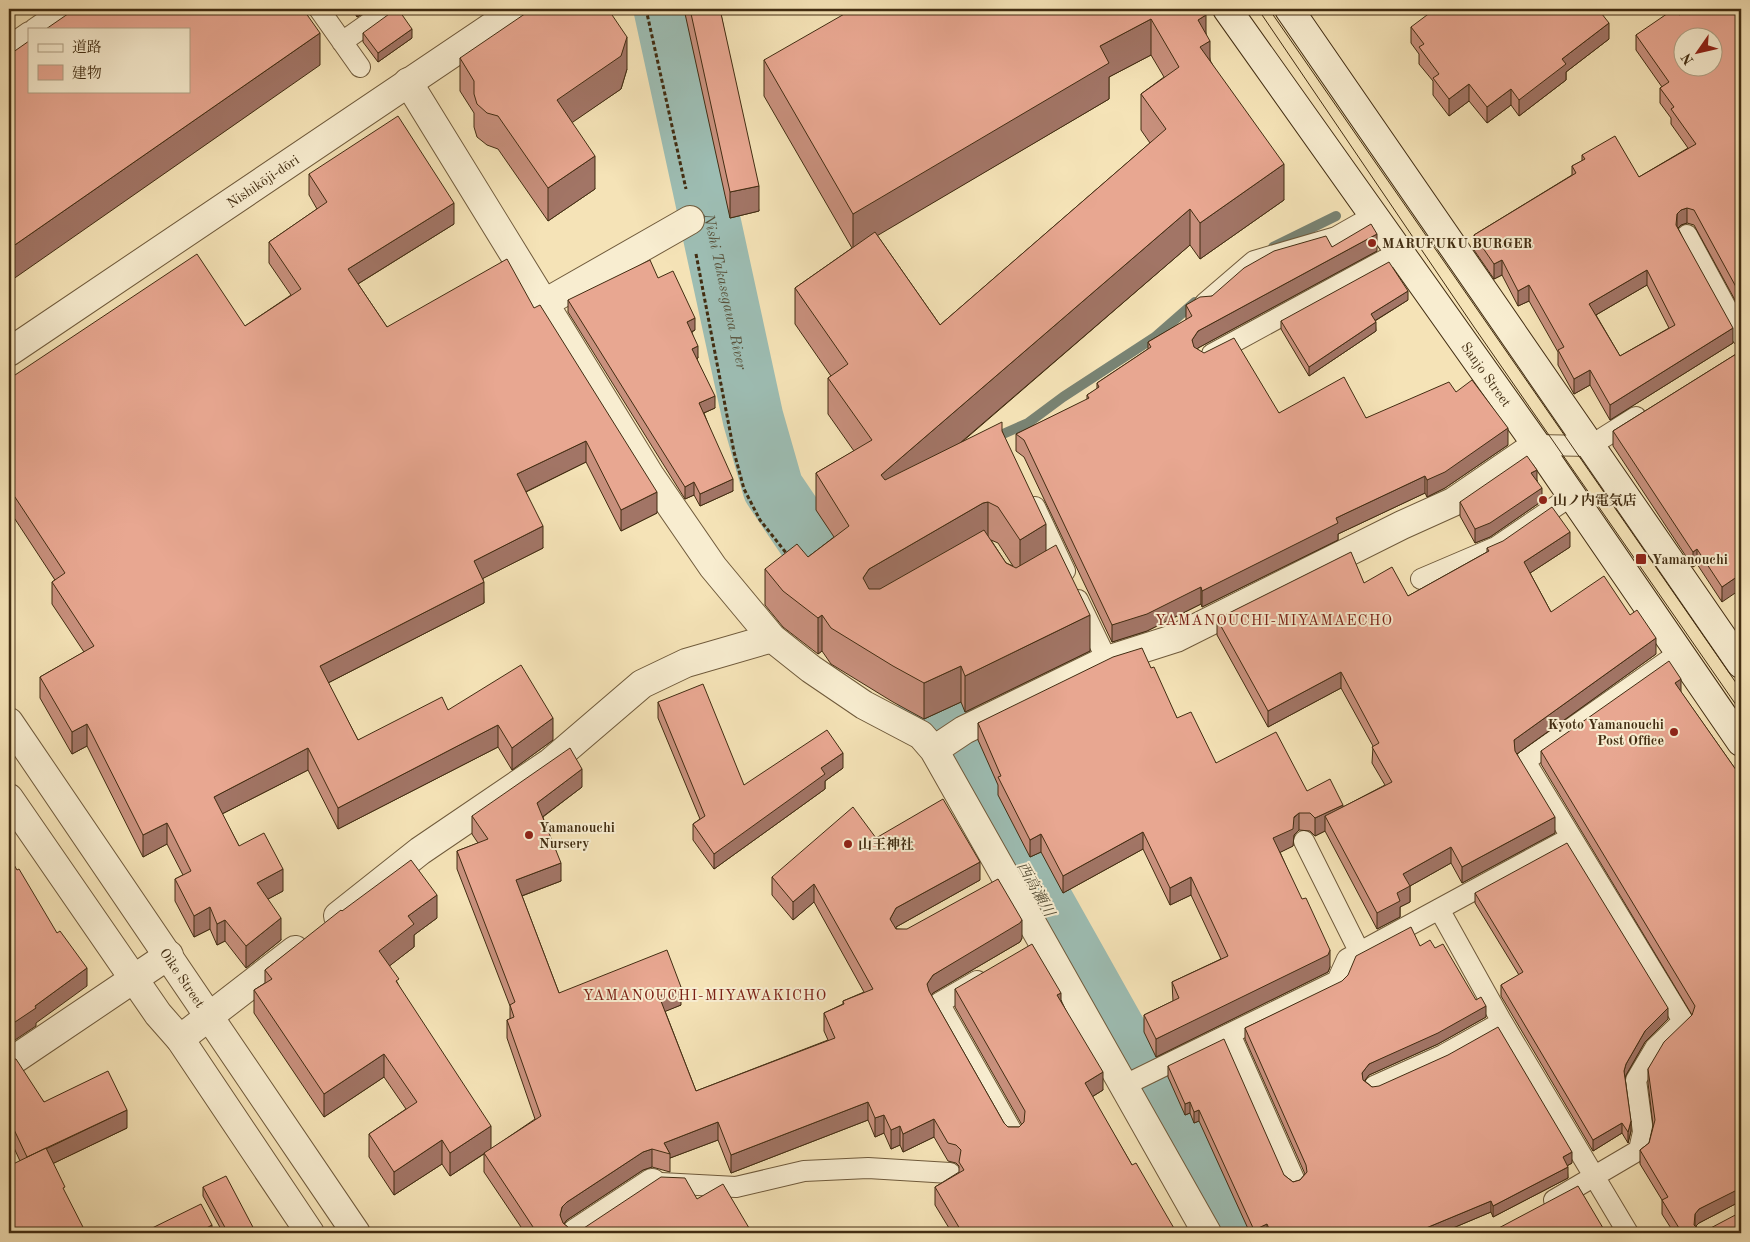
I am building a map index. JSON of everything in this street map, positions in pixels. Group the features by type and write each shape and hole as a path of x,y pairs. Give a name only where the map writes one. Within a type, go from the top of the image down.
{"street":[{"name":"Nishikōji-dōri","path":"9,352 518,9"},
{"name":"Sanjo Street","path":"1227,9 1536,445 1741,742"},
{"path":"1289,9 1741,664"},
{"path":"408,82 543,304 687,531 714,567 772,638 811,669 864,705 921,735 947,742 1107,660 1176,638 1393,529 1453,502 1536,445"},
{"path":"543,304 690,220"},
{"path":"180,1039 420,850 551,762 642,684 686,663 772,638"},
{"name":"Oike Street","path":"9,722 356,1233"},
{"path":"947,742 953,780 997,884 1033,948 1123,1086 1206,1233"},
{"path":"9,798 133,979 158,1014 180,1039 310,1233"},
{"path":"9,1063 169,955"},
{"path":"576,1233 652,1182"}],"lane":[{"path":"35,28 63,9"},
{"path":"319,9 360,67"},
{"path":"342,42 389,9"},
{"path":"9,46 28,33"},
{"path":"1205,303 1254,261 1336,237 1373,216"},
{"path":"1687,235 1741,336"},
{"path":"1204,358 1399,252"},
{"path":"1536,445 1590,446 1650,409"},
{"path":"1025,488 1054,569 1107,660"},
{"path":"1421,579 1496,547 1571,496"},
{"path":"1538,1208 1595,1177 1639,1150 1643,1132 1636,1080 1655,1048 1682,1021 1524,761 1679,653"},
{"path":"1123,1086 1337,981 1347,959 1570,838"},
{"path":"1304,841 1360,953"},
{"path":"1439,909 1502,1022 1628,1233"},
{"path":"990,973 939,1003 1014,1134"},
{"path":"1374,1086 1443,1056 1502,1022"},
{"path":"1230,1034 1295,1181"},
{"path":"652,1182 736,1186 804,1171 868,1168 950,1173"}],"path":[{"path":"646,9 687,190"},
{"path":"690,220 734,452 744,489 760,520 790,558"}],"building":[{"path":"75,9 303,9 320,33 9,249 9,55 28,42 28,92 190,92 190,28 47,28"},
{"path":"398,9 412,29 378,53 363,33"},
{"path":"532,9 608,9 627,37 621,56 557,100 595,156 548,188 498,116 487,113 477,104 474,94 474,81 460,58"},
{"path":"690,9 720,9 759,186 730,192"},
{"path":"853,9 1202,9 1206,15 1198,20 1210,41 1200,47 1284,164 1200,223 1190,209 881,475 885,480 1002,422 1002,431 1046,524 1020,540 998,507 988,502 983,503 869,569 863,578 869,589 880,589 984,530 1006,563 1016,568 1056,545 1090,615 965,676 961,666 924,683 831,628 822,615 818,618 783,591 765,569 797,544 808,557 849,526 816,473 872,440 828,378 848,364 795,288 875,232 940,325 1166,129 1141,94 1179,67 1151,19 1100,46 1109,63 853,214 764,60"},
{"path":"1435,9 1598,9 1609,23 1562,59 1566,64 1519,100 1511,89 1487,107 1469,84 1449,99 1433,78 1439,74 1419,47 1424,44 1411,27"},
{"path":"1674,9 1679,15 1688,9 1741,9 1741,296 1694,210 1687,208 1681,210 1677,214 1676,225 1733,328 1610,405 1590,370 1574,379 1558,350 1564,347 1529,285 1518,291 1502,260 1494,264 1474,235 1576,173 1572,166 1585,159 1582,155 1615,136 1639,177 1696,144 1671,109 1674,107 1660,88 1669,82 1636,35","holes":["1647,270 1675,325 1620,356 1589,304"]},
{"path":"398,116 454,203 348,269 387,327 507,259 534,308 540,305 657,492 621,510 586,441 517,474 543,526 474,561 484,582 320,666 358,740 442,697 448,710 521,665 553,718 512,748 498,725 338,808 308,748 214,797 239,846 264,833 283,869 257,883 281,918 246,946 225,920 217,924 210,907 194,916 175,879 191,871 167,823 143,835 87,724 72,732 40,677 94,646 52,582 65,573 9,488 9,379 197,254 245,326 301,289 269,242 327,202 309,174"},
{"path":"1371,224 1377,234 1198,331 1192,340 1194,347 1204,353 1234,338 1279,413 1344,377 1366,418 1449,382 1456,392 1472,380 1508,428 1445,472 1427,480 1425,476 1336,518 1338,523 1202,591 1201,587 1147,614 1112,625 1024,440 1016,434 1089,398 1087,395 1099,387 1097,383 1151,347 1148,342 1192,316 1186,305 1200,297 1212,296 1244,268 1274,251 1326,236 1332,247"},
{"path":"650,260 658,278 673,271 695,318 687,322 698,346 692,349 715,396 699,403 733,479 700,494 694,482 685,487 568,300"},
{"path":"1389,262 1408,291 1371,314 1376,322 1309,367 1281,321"},
{"path":"1741,351 1741,574 1722,587 1697,549 1693,552 1613,431"},
{"path":"1527,456 1537,470 1531,473 1542,488 1490,523 1475,529 1460,502"},
{"path":"1552,507 1570,532 1524,562 1551,612 1604,576 1630,615 1637,610 1656,638 1514,740 1515,751 1555,817 1462,867 1451,847 1403,874 1410,886 1397,893 1400,901 1377,913 1325,816 1392,782 1372,747 1379,743 1341,672 1268,711 1217,619 1351,552 1364,583 1392,567 1408,596 1489,551 1487,548 1503,541"},
{"path":"1142,648 1151,668 1154,667 1177,718 1191,712 1216,763 1276,732 1307,791 1330,779 1343,805 1315,818 1310,813 1299,813 1294,817 1293,829 1273,838 1302,899 1306,898 1330,950 1328,955 1156,1039 1144,1015 1179,998 1172,982 1228,956 1191,877 1170,888 1143,832 1063,876 1041,834 1030,840 998,777 1001,776 978,723 1113,657"},
{"path":"1669,661 1681,679 1675,683 1741,777 1741,1188 1699,1209 1695,1214 1694,1225 1699,1230 1705,1231 1741,1212 1741,1233 1682,1233 1662,1200 1668,1197 1640,1150 1649,1143 1655,1120 1648,1069 1664,1042 1692,1015 1695,1006 1541,751"},
{"path":"703,684 744,785 827,730 843,753 821,768 825,774 714,854 693,824 705,816 658,702"},
{"path":"570,748 582,769 537,803 561,863 516,880 559,993 667,950 681,987 659,996 696,1091 835,1038 824,1013 844,1004 843,1001 873,989 814,884 793,902 772,877 853,807 876,838 943,799 980,862 896,908 890,919 896,929 907,929 998,879 1022,920 1020,923 933,975 927,984 929,991 1004,1123 1008,1127 1019,1127 1024,1122 1025,1111 955,989 1032,944 1061,993 1057,995 1103,1072 1085,1083 1132,1165 1136,1163 1175,1230 1172,1233 960,1233 958,1230 960,1229 935,1187 964,1170 959,1162 961,1150 956,1145 948,1143 934,1119 903,1134 900,1126 891,1130 884,1115 875,1118 868,1102 731,1155 718,1122 664,1143 670,1154 652,1149 643,1152 567,1202 562,1207 560,1215 563,1223 569,1228 576,1230 584,1228 661,1177 685,1178 697,1199 723,1184 752,1233 537,1233 484,1153 541,1116 507,1020 514,1017 510,1005 515,1002 457,851 488,839 472,816"},
{"path":"1567,843 1668,1008 1645,1031 1626,1064 1624,1071 1631,1121 1628,1132 1622,1123 1593,1140 1501,985 1523,972 1475,893"},
{"path":"9,856 17,870 19,869 57,933 60,931 87,968 35,1006 36,1008 9,1026"},
{"path":"411,860 437,895 408,916 414,924 379,951 399,979 396,981 491,1126 450,1153 442,1140 394,1172 369,1134 417,1102 384,1054 324,1094 254,990 272,979 265,970 341,910"},
{"path":"1411,927 1420,946 1430,940 1435,948 1443,944 1476,1000 1481,997 1486,1006 1438,1033 1369,1064 1362,1073 1363,1080 1372,1087 1379,1086 1448,1055 1498,1027 1572,1152 1563,1157 1568,1167 1493,1206 1491,1201 1414,1233 1271,1233 1267,1224 1254,1230 1199,1110 1194,1112 1190,1102 1185,1104 1168,1066 1224,1039 1284,1175 1293,1182 1300,1180 1307,1172 1306,1165 1245,1028 1342,981 1348,975 1356,956"},
{"path":"9,1059 16,1059 44,1102 108,1071 127,1110 27,1157 9,1119"},
{"path":"46,1148 65,1187 63,1188 86,1233 9,1233 9,1166"},
{"path":"226,1176 256,1233 228,1233 203,1187"},
{"path":"1578,1186 1606,1233 1478,1233 1484,1230 1495,1230"},
{"path":"201,1204 212,1225 197,1233 142,1233"}],"waterway":[{"name":"西高瀬川","path":"664,9 753,418 773,488 821,559 944,715 970,772 1229,1233"},
{"path":"1273,247 1336,216"},
{"path":"995,443 1003,434 1028,423 1063,397 1155,337 1195,302"}],"tram line":[{"path":"1258,9 1474,327 1741,712"},
{"path":"1269,9 1741,690"}],"place":[{"name":"MARUFUKU BURGER","path":"1372,243"},
{"name":"山ノ内電気店","path":"1543,500"},
{"name":"Yamanouchi","path":"1641,559"},
{"name":"Kyoto Yamanouchi Post Office","path":"1674,732"},
{"name":"Yamanouchi Nursery","path":"529,835"},
{"name":"山王神社","path":"848,844"}],"district":[{"name":"YAMANOUCHI-MIYAMAECHO","path":"1274,620"},
{"name":"YAMANOUCHI-MIYAWAKICHO","path":"705,995"}],"water label":[{"name":"Nishi Takasegawa River","path":"725,291"}]}
